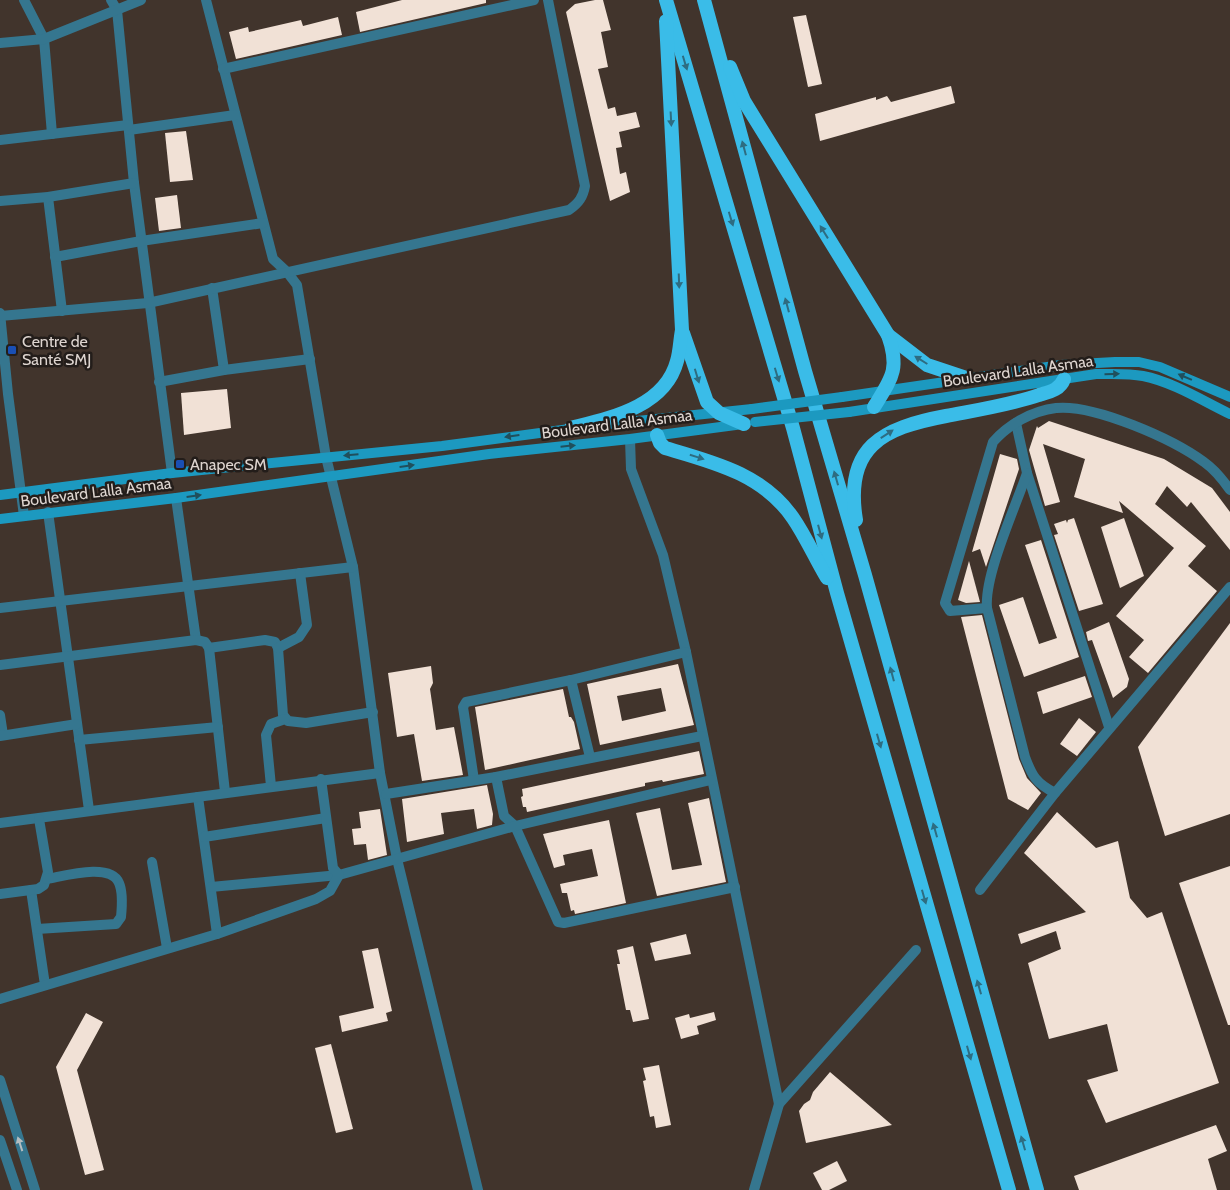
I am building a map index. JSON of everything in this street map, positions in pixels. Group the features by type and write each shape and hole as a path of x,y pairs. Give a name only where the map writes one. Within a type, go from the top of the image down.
{"highway":[{"path":"571,428 632,410 664,384 677,362 682,330 665,0"},
{"path":"665,0 793,428 837,593 1009,1190"},
{"path":"705,5 744,101 888,335 894,350 895,371 874,407"},
{"path":"705,5 805,371 865,575 1037,1190"},
{"path":"682,330 704,397 719,413 749,423"},
{"path":"888,335 927,365 966,378"},
{"path":"865,575 853,489 862,459 867,450 897,428 923,420 1031,398 1054,390 1064,379"},
{"path":"657,435 660,443 665,448 738,471 772,493 793,518 837,593"}],"main road":[{"name":"Boulevard Lalla Asmaa","path":"0,495 172,473 442,446 571,428 752,409 1061,365 1139,362 1180,375 1230,397"},
{"name":"Boulevard Lalla Asmaa","path":"0,519 176,498 489,454 849,412 1096,374 1145,376 1165,383 1230,414"},
{"path":"654,419 657,435"}],"street":[{"path":"24,0 44,40 52,134"},
{"path":"111,0 117,10 148,303 172,473"},
{"path":"0,43 44,40 141,0"},
{"path":"206,0 273,260 287,272 297,285 326,457 333,476 353,567 380,773 386,794 397,859 478,1190"},
{"path":"223,69 534,0"},
{"path":"24,516 22,492 4,394 0,314 148,303 558,213 569,210 579,202 584,195 584,176 548,0"},
{"path":"0,140 129,128 235,115"},
{"path":"0,201 48,197 134,183"},
{"path":"48,197 62,310"},
{"path":"55,257 141,241 263,223"},
{"path":"212,288 224,370"},
{"path":"159,382 224,370 310,359"},
{"path":"987,608 950,611 945,603 989,454 998,437 1016,422 1055,408 1070,408 1116,419 1158,436 1204,462 1230,490"},
{"path":"1016,422 1028,473 1109,727"},
{"path":"630,439 631,469 663,555 686,652 779,1104"},
{"path":"1028,473 994,568 988,590 987,608 1031,773 1040,786 1055,793"},
{"path":"176,498 196,640"},
{"path":"48,512 89,810"},
{"path":"0,608 353,567"},
{"path":"278,648 299,637 307,625 300,573"},
{"path":"980,890 1109,727 1230,587"},
{"path":"0,665 196,640 205,642 208,648 226,792"},
{"path":"208,648 270,640 275,642 278,648 285,718"},
{"path":"474,780 464,704 686,652"},
{"path":"571,680 590,757"},
{"path":"285,718 294,723 306,723 373,712"},
{"path":"0,715 1,736 77,724"},
{"path":"270,786 266,735 271,724 285,718"},
{"path":"79,740 218,727"},
{"path":"386,794 496,777 702,736"},
{"path":"0,823 321,779 380,773"},
{"path":"496,777 504,816 515,826 558,922 561,923 735,887"},
{"path":"321,779 333,868 339,875"},
{"path":"211,887 339,875 515,826 711,780"},
{"path":"198,797 218,934"},
{"path":"204,837 326,818"},
{"path":"0,894 31,890 44,885 48,872 38,819"},
{"path":"152,862 167,948"},
{"path":"37,929 116,924 122,917 119,883 113,874 102,870 47,879"},
{"path":"0,999 218,934 316,899 330,890 339,875"},
{"path":"31,890 46,985"},
{"path":"754,1190 779,1104 916,950"},
{"path":"0,1080 35,1190"},
{"path":"0,1140 17,1190"}],"building":[{"path":"402,0 486,0 486,3 360,32 356,12"},
{"path":"603,0 611,30 601,32 608,67 598,69 608,109 615,107 617,116 636,112 640,127 619,132 622,147 616,148 620,174 626,172 630,192 610,201 566,12 575,4"},
{"path":"806,15 822,84 808,87 793,17"},
{"path":"338,17 342,35 236,59 229,32 248,27 249,32 301,20 303,26"},
{"path":"951,86 955,103 820,141 815,114 876,97 876,100 887,96 891,102"},
{"path":"186,131 193,180 170,182 165,133"},
{"path":"177,195 181,228 159,231 155,198"},
{"path":"227,389 231,428 184,435 181,393"},
{"path":"1049,421 1164,459 1212,488 1230,512 1230,550 1191,502 1187,507 1167,486 1155,504 1206,546 1188,566 1217,591 1148,673 1129,657 1144,640 1116,616 1174,548 1119,501 1123,513 1074,497 1085,459 1043,444 1060,502 1045,506 1029,450 1037,426 1038,428"},
{"path":"1000,454 1017,459 1019,469 986,567 980,549 972,552"},
{"path":"1074,518 1103,604 1079,611 1054,535 1058,534 1054,524 1066,520 1067,523 1068,520"},
{"path":"1124,518 1144,576 1120,588 1101,527"},
{"path":"1041,540 1079,657 1024,677 999,605 1023,597 1039,644 1057,638 1025,545"},
{"path":"969,561 980,602 966,603 958,600"},
{"path":"982,615 1019,759 1027,778 1041,793 1028,810 1008,799 961,617"},
{"path":"1109,622 1129,679 1127,687 1113,698 1092,640 1088,641 1086,632"},
{"path":"1230,623 1230,814 1165,836 1138,747"},
{"path":"678,664 694,725 600,745 587,684","holes":["661,688 666,711 622,721 617,696"]},
{"path":"431,666 433,683 430,689 436,730 454,727 463,775 422,781 414,734 397,737 388,673"},
{"path":"1085,676 1092,697 1043,714 1037,692"},
{"path":"563,689 569,717 574,722 580,749 485,770 475,707"},
{"path":"1079,718 1096,732 1077,756 1060,744"},
{"path":"699,751 704,774 663,782 662,780 645,783 645,786 527,812 526,807 523,807 522,789"},
{"path":"487,785 493,814 492,825 477,829 474,809 441,813 444,834 407,842 402,799"},
{"path":"709,798 726,882 657,896 636,813 660,808 672,870 702,865 688,803"},
{"path":"380,809 387,855 368,860 366,844 354,845 352,829 361,828 359,812"},
{"path":"1057,812 1096,848 1118,841 1130,898 1147,918 1162,912 1219,1083 1106,1123 1087,1080 1118,1071 1107,1024 1049,1039 1028,963 1061,949 1056,931 1021,944 1018,934 1086,912 1024,853"},
{"path":"609,820 626,903 575,914 574,910 571,911 567,893 562,893 560,884 598,876 592,849 563,855 565,865 554,868 543,834"},
{"path":"1230,866 1230,1025 1228,1025 1179,883"},
{"path":"686,934 691,954 655,961 650,943"},
{"path":"633,946 649,1019 633,1022 630,1010 626,1010 617,964 620,964 617,950"},
{"path":"378,948 392,1011 386,1013 388,1021 342,1032 339,1016 374,1008 362,951"},
{"path":"714,1012 716,1020 697,1026 699,1034 681,1039 675,1018 689,1014 690,1018"},
{"path":"86,1013 103,1022 77,1070 104,1170 85,1175 56,1067"},
{"path":"331,1044 353,1129 336,1133 315,1048"},
{"path":"659,1065 671,1125 656,1128 654,1116 650,1117 643,1081 646,1080 643,1068"},
{"path":"830,1072 892,1125 806,1143 799,1111 810,1100 813,1092"},
{"path":"1216,1125 1227,1151 1208,1159 1217,1190 1079,1190 1074,1176"},
{"path":"837,1161 847,1181 829,1190 822,1190 813,1173"}],"place":[{"name":"Centre de Santé SMJ","path":"12,350"},
{"name":"Anapec SM","path":"180,464"}]}
